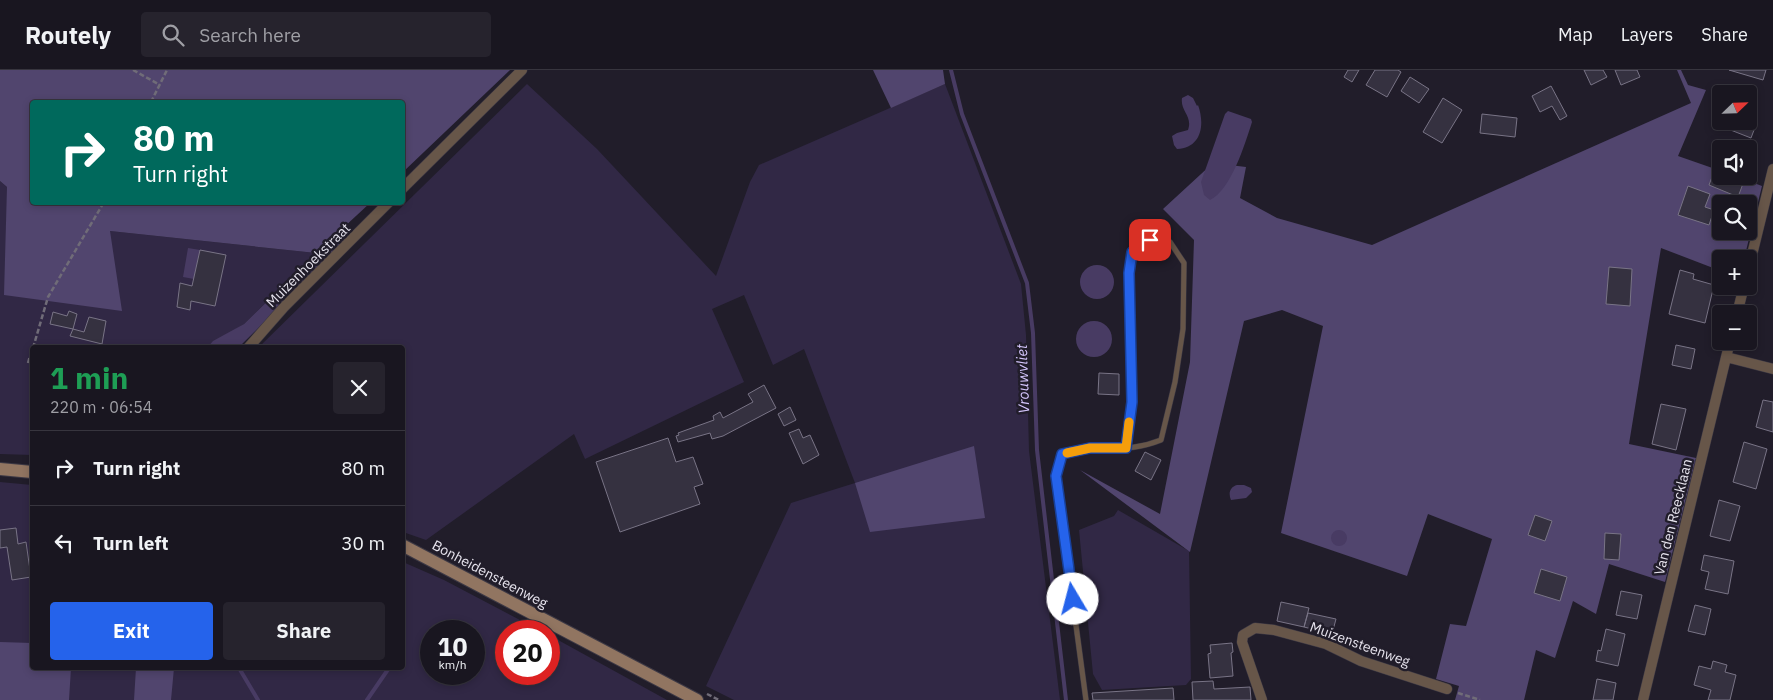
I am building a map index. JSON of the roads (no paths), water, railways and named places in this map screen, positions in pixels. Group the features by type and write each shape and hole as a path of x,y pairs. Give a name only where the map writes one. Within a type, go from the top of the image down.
{"street":[{"path":"405,186 522,70"},
{"path":"1753,250 1773,169"},
{"name":"Muizenhoekstraat","path":"251,345 284,307 386,205"},
{"name":"Van den Reecklaan","path":"1643,700 1728,350"},
{"path":"1726,357 1773,369"},
{"path":"0,469 30,472"},
{"name":"Bonheidensteenweg","path":"405,547 697,700"},
{"name":"Muizensteenweg","path":"1262,700 1242,642 1243,635 1256,628 1274,630 1326,644 1361,661 1447,689"}],"lane":[{"path":"1086,700 1056,476 1062,454 1090,448 1126,448 1144,446 1162,440 1184,329 1184,263 1170,242 1150,240 1132,252 1129,273 1132,402 1126,448"}],"waterway":[{"name":"Vrouwvliet","path":"951,70 962,114 1027,283 1033,333 1037,450 1066,700"},
{"path":"240,670 258,700"},
{"path":"367,700 388,670"}]}
